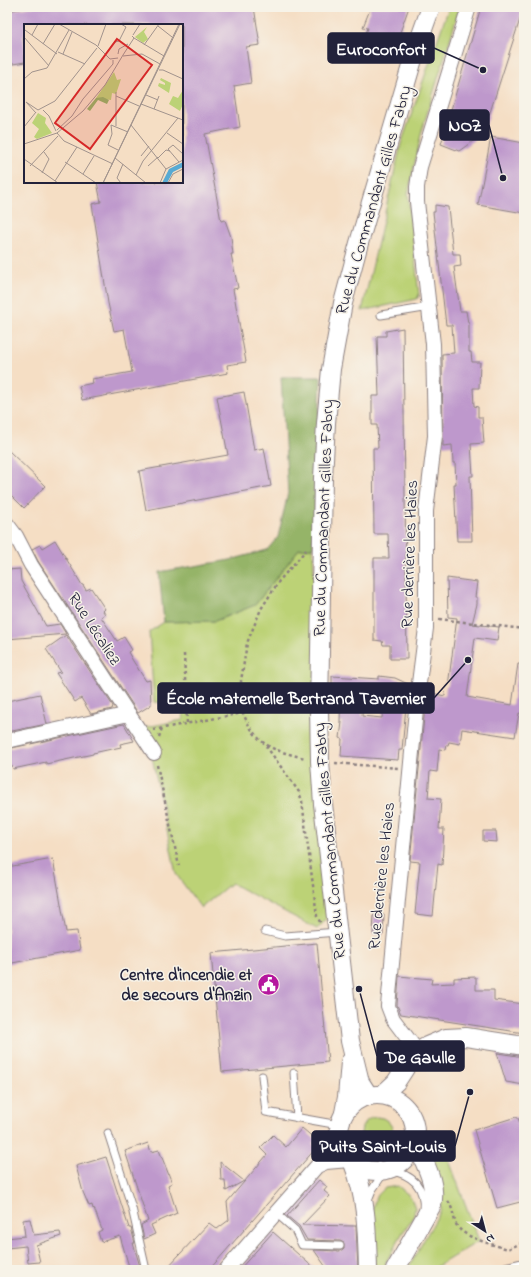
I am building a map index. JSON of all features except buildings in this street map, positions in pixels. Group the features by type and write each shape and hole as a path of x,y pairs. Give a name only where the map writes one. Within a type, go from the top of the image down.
{"street":[{"name":"Rue du Commandant Gilles Fabry","path":"375,1096 360,1082 350,1041 332,933 320,761 319,710 323,478 331,369 343,303 416,49 431,7"},
{"name":"Rue derrière les Haies","path":"418,1052 393,1019 388,1006 417,699 424,646 426,618 426,511 435,436 434,364 430,307 416,195 418,180 469,7"},
{"name":"Rue Lécaliez","path":"7,524 16,536 31,565 154,753"},
{"path":"7,741 129,714"},
{"path":"415,1140 412,1150 406,1159 395,1167 387,1170 368,1171 351,1162 344,1154 340,1142 342,1119 356,1101 375,1096 396,1082 418,1052 440,1040 453,1036 466,1036 524,1046"},
{"name":"Rue du Commandant Gilles Fabry","path":"342,1119 348,1092 350,1041"},
{"path":"394,1270 432,1205 434,1197 430,1176 415,1140 414,1125 404,1092 406,1067"},
{"path":"375,1096 392,1098 411,1115"},
{"path":"226,1270 317,1166 326,1162 351,1162"},
{"path":"351,1162 361,1186 366,1216 368,1270"},
{"path":"507,1270 524,1266"}],"lane":[{"path":"381,315 430,307"},
{"path":"265,931 286,936 332,933"},
{"path":"294,1073 297,1118"},
{"path":"262,1076 266,1112 297,1118 342,1119"},
{"path":"108,1133 132,1208 146,1270"},
{"path":"366,1216 370,1193 387,1170 409,1176 417,1184 422,1196 422,1222"},
{"path":"276,1213 295,1230 302,1245 340,1246"}],"path":[{"path":"306,544 306,550 279,581 261,609 247,643 241,682 243,713 248,726 253,734 278,752 320,761 411,769"},
{"path":"426,618 524,629"},
{"path":"184,654 187,724"},
{"path":"140,732 243,713"},
{"path":"162,728 154,753 179,866"},
{"path":"265,744 299,792 302,801 317,916 332,933"},
{"path":"433,1189 439,1191 451,1205 457,1226 471,1237 508,1249 524,1242"}],"green space":[{"path":"449,7 460,7 422,130 408,194 419,295 417,299 362,311 401,144"},
{"path":"281,377 321,377 313,548 299,549 255,605 215,621 164,622 159,572 230,560 267,550 278,537 288,493"},
{"path":"313,548 328,918 317,929 231,883 201,908 176,874 146,727 183,720 184,705 154,702 149,632 164,622 215,621 255,605 299,549"},
{"path":"377,1117 386,1120 390,1124 393,1133 390,1142 386,1146 377,1149 368,1146 364,1142 361,1133 364,1124 368,1120"},
{"path":"440,1136 479,1241 431,1270 407,1270 441,1210 439,1191 427,1139"},
{"path":"398,1186 411,1197 415,1208 413,1219 403,1232 386,1262 384,1270 374,1270 372,1210 376,1197 385,1188"}],"place":[{"name":"Euroconfort","path":"483,70"},
{"name":"NOZ","path":"503,178"},
{"name":"École maternelle Bertrand Tavernier","path":"468,660"},
{"name":"Centre d'incendie et de secours d'Anzin","path":"268,985"},
{"name":"De Gaulle","path":"359,989"},
{"name":"Puits Saint-Louis","path":"470,1092"}]}
